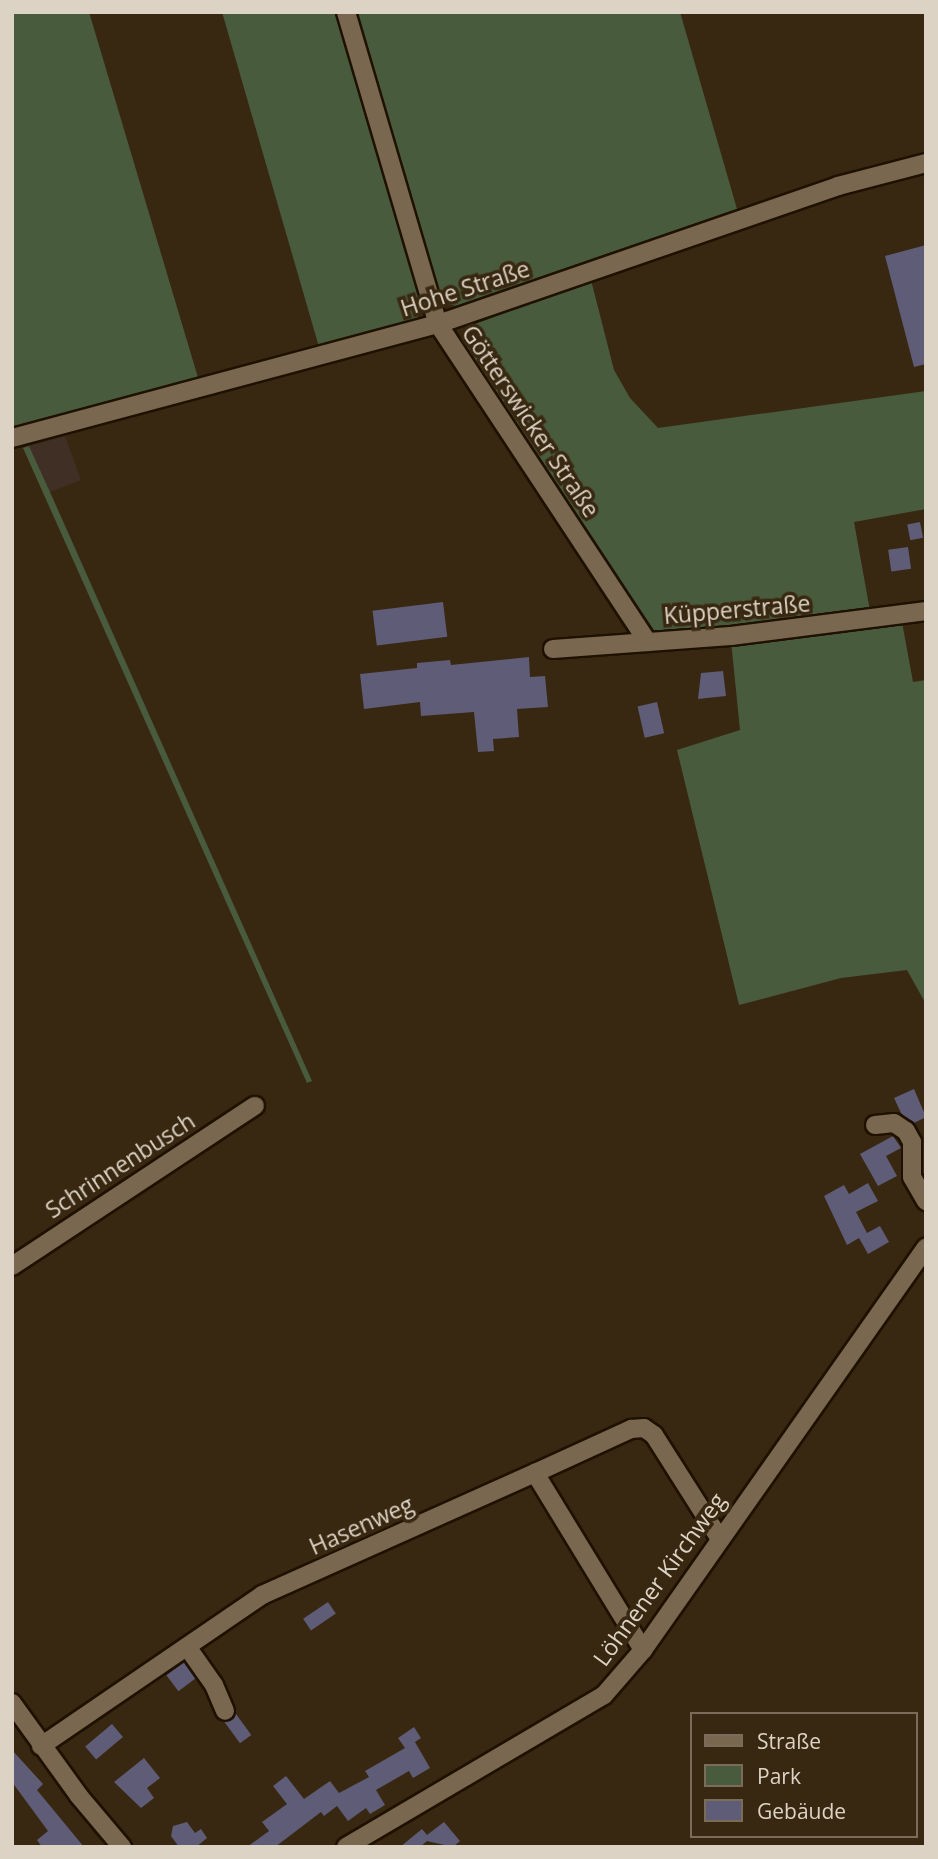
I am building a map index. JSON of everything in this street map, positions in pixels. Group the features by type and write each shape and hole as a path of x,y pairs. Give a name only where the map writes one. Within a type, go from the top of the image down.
{"street":[{"name":"Götterswicker Straße","path":"346,12 438,324 648,642"},
{"name":"Hohe Straße","path":"12,438 438,324 838,186 926,163"},
{"name":"Küpperstraße","path":"552,649 731,636 926,611"},
{"name":"Schrinnenbusch","path":"12,1266 255,1106"},
{"path":"875,1125 894,1123 906,1131 912,1142 912,1177 926,1201"},
{"name":"Löhnener Kirchweg","path":"346,1847 604,1695 643,1650 926,1247"},
{"name":"Hasenweg","path":"41,1746 262,1595 631,1429 644,1428 654,1435 720,1539"},
{"path":"535,1473 643,1650"},
{"path":"187,1648 214,1685 225,1711"},
{"path":"12,1703 41,1746 122,1847"}],"shaded area":[{"path":"65,436 81,480 50,492 29,446"}],"green space":[{"path":"12,12 89,12 199,381 12,431"},
{"path":"222,12 338,12 422,298 417,320 319,347"},
{"path":"353,12 680,12 737,209 456,306 439,302"},
{"path":"591,280 614,370 630,398 658,428 926,391 926,509 854,522 870,611 661,634 648,628 461,344 465,328"},
{"path":"29,446 312,1081 307,1083 23,448"},
{"path":"902,622 913,682 926,680 926,1004 907,970 841,978 739,1005 677,750 740,730 731,641"}],"building":[{"path":"926,245 926,364 914,367 885,256"},
{"path":"920,522 923,538 910,540 907,524"},
{"path":"908,547 911,569 891,572 888,550"},
{"path":"443,602 447,637 377,645 373,611"},
{"path":"529,657 530,677 545,676 548,707 517,709 519,737 493,739 494,751 478,752 474,712 421,716 420,702 364,709 360,674 417,668 417,663 450,660 451,665"},
{"path":"723,671 726,696 698,699 701,673"},
{"path":"657,702 664,733 645,738 638,706"},
{"path":"914,1089 926,1117 914,1123 902,1115 894,1098"},
{"path":"893,1136 901,1148 886,1156 897,1176 878,1186 860,1154"},
{"path":"868,1183 878,1201 856,1212 867,1233 880,1226 889,1242 868,1254 859,1238 847,1245 824,1196 844,1185 849,1194"},
{"path":"328,1602 336,1614 311,1630 303,1619"},
{"path":"184,1662 196,1678 178,1691 166,1675"},
{"path":"236,1714 251,1735 240,1743 225,1722"},
{"path":"112,1724 123,1737 96,1760 85,1746"},
{"path":"414,1727 421,1738 415,1742 430,1768 413,1778 409,1771 376,1790 385,1805 370,1814 366,1808 348,1821 337,1806 324,1816 321,1812 275,1847 247,1847 269,1831 262,1822 287,1804 273,1786 286,1776 304,1799 330,1781 339,1793 369,1777 365,1771 405,1748 398,1738"},
{"path":"12,1750 43,1784 37,1790 84,1847 42,1847 37,1840 48,1831 12,1782"},
{"path":"144,1758 160,1778 147,1788 154,1798 141,1808 114,1782"},
{"path":"187,1822 195,1833 201,1829 207,1838 196,1847 179,1847 171,1836 173,1826"},
{"path":"444,1822 460,1841 453,1847 427,1841 420,1847 400,1847 422,1829 427,1835"}]}
